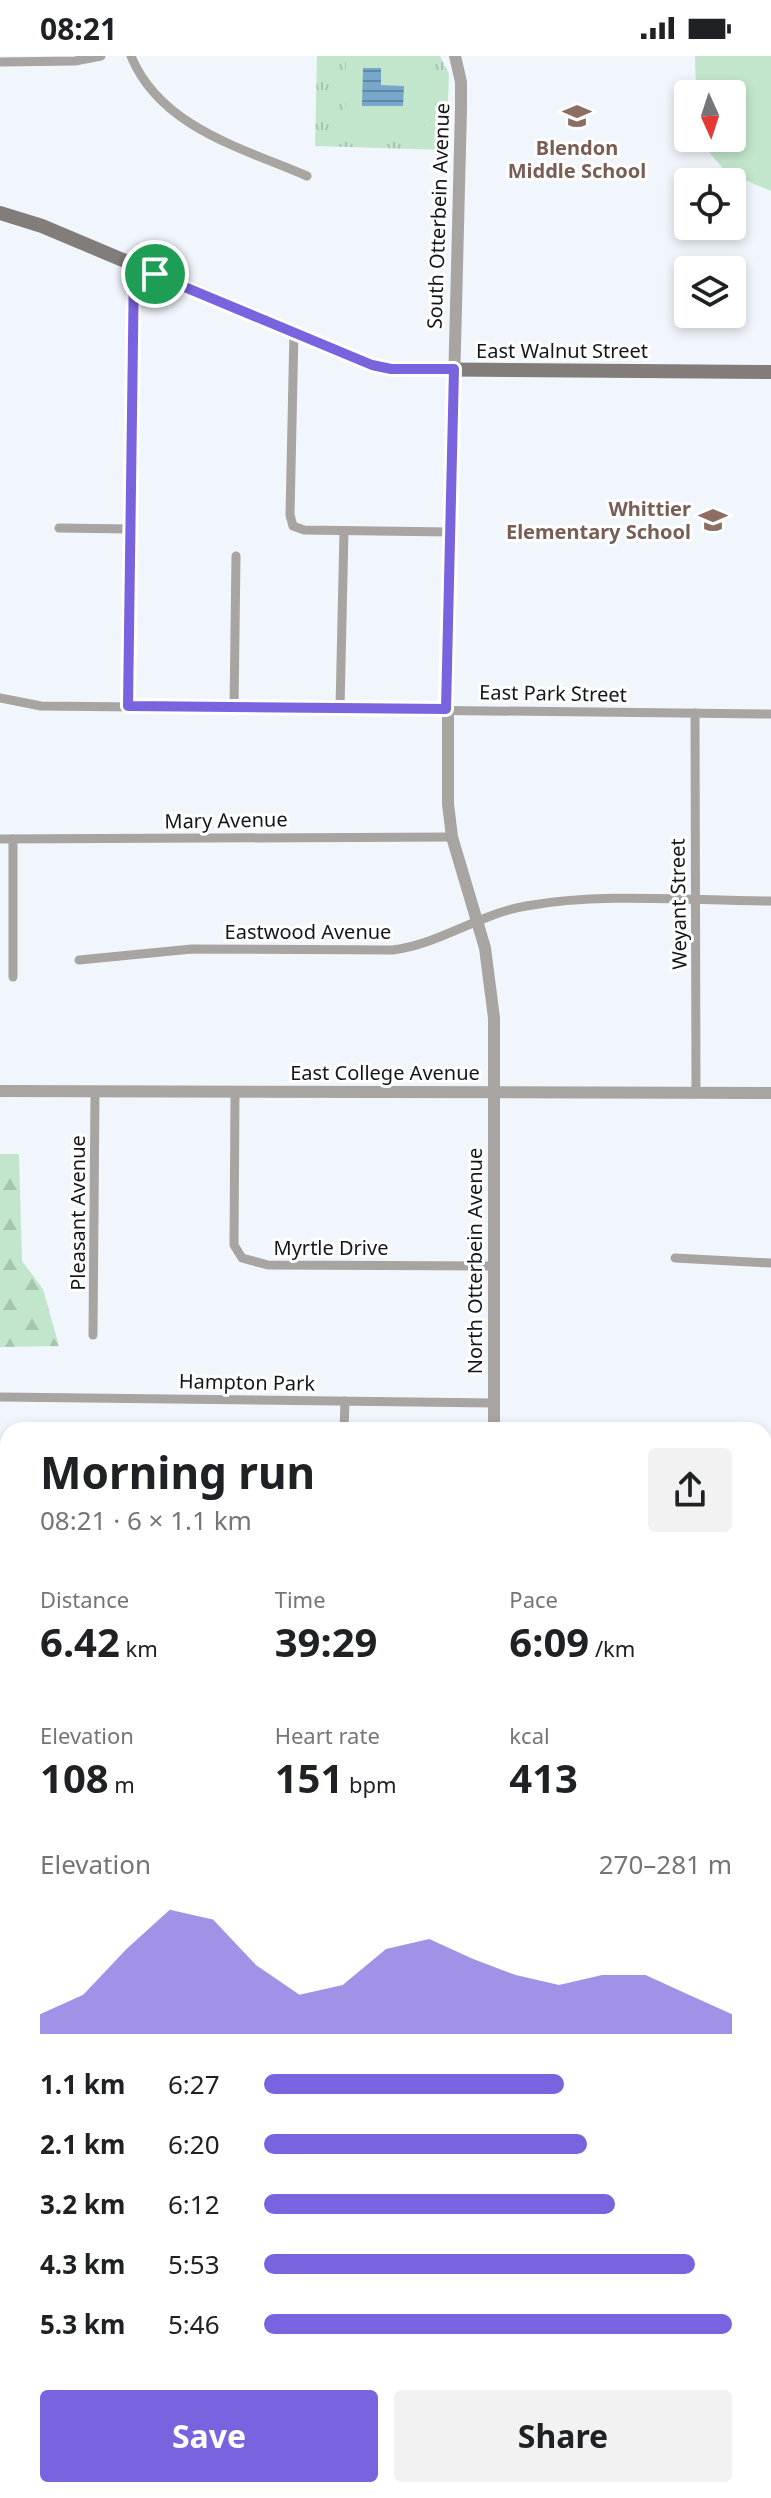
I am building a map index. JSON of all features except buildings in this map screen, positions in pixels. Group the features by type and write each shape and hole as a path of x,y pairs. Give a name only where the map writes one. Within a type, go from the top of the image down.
{"main road":[{"name":"East Walnut Street","path":"0,213 42,226 372,365 391,369 771,372"}],"street":[{"path":"0,62 75,61 101,56"},
{"path":"131,56 148,86 190,124 307,176"},
{"name":"South Otterbein Avenue","path":"455,56 461,82 446,709 448,804 452,837 477,919 491,985 495,1092"},
{"path":"128,706 134,266"},
{"path":"294,331 290,515 293,526 304,530 450,532"},
{"path":"59,528 130,529"},
{"path":"340,708 344,531"},
{"path":"234,708 236,556"},
{"name":"East Park Street","path":"0,698 30,705 771,714"},
{"name":"Weyant Street","path":"695,713 696,1094"},
{"name":"Mary Avenue","path":"0,839 452,837"},
{"path":"13,839 13,977"},
{"name":"Eastwood Avenue","path":"79,960 192,949 393,950 410,948 477,919 528,905 771,901"},
{"name":"East College Avenue","path":"0,1091 771,1093"},
{"name":"Pleasant Avenue","path":"93,1335 95,1091"},
{"name":"Myrtle Drive","path":"235,1092 234,1245 242,1258 268,1265 494,1266"},
{"name":"North Otterbein Avenue","path":"494,1422 495,1092"},
{"path":"675,1258 771,1263"},
{"name":"Hampton Park","path":"0,1397 494,1403"},
{"path":"344,1422 345,1401"}],"green space":[{"path":"317,56 440,56 449,74 446,150 315,146"},
{"path":"346,56 427,56 424,137 345,134"},
{"path":"695,56 771,56 771,191 746,180 746,168 723,168 709,152 746,152 746,80 696,80"},
{"path":"0,1154 19,1154 22,1261 43,1289 59,1346 0,1347"}],"water":[{"path":"363,68 381,68 381,85 404,86 403,106 362,106"}],"place":[{"name":"Blendon Middle School","path":"577,116"},
{"name":"Whittier Elementary School","path":"713,520"}],"route":[{"path":"134,266 155,274 372,365 408,370 454,369 446,709 128,706 134,266"}]}
